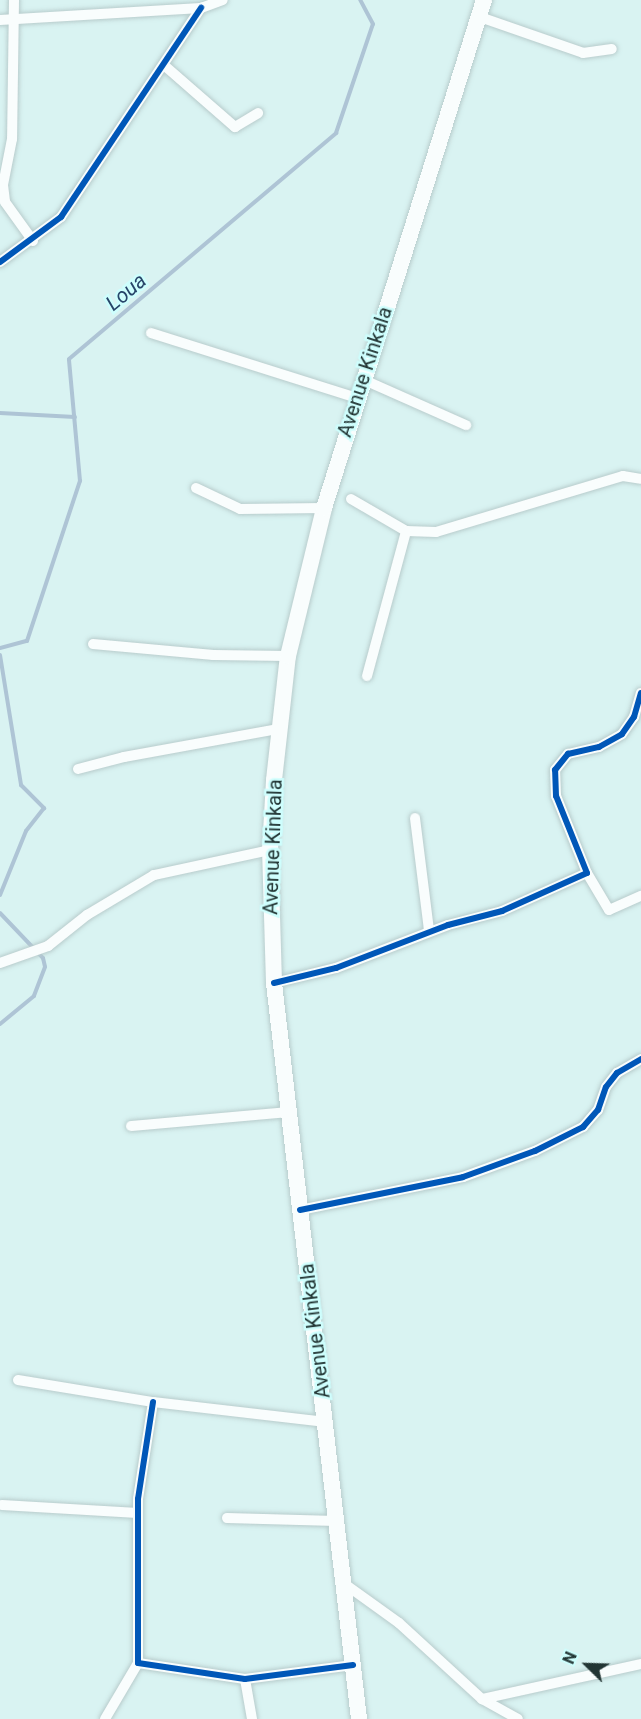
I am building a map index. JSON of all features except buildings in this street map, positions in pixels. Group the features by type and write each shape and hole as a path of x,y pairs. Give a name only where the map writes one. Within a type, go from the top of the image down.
{"main road":[{"name":"Avenue Kinkala","path":"359,1719 274,983 270,850 278,729 288,656 324,508 362,379 484,0"}],"street":[{"path":"14,0 12,139 3,185 4,202 33,241"},
{"path":"0,20 63,19 201,8 223,0"},
{"path":"0,262 33,241 61,217 165,66 201,8"},
{"path":"477,16 583,53 612,48"},
{"path":"165,66 235,127 258,113"},
{"path":"152,333 357,398"},
{"path":"362,379 466,425"},
{"path":"351,499 406,531 451,530 487,516 623,476 641,479"},
{"path":"196,488 240,509 324,508"},
{"path":"368,676 406,531"},
{"path":"93,644 213,655 288,656"},
{"path":"641,693 634,717 622,734 599,747 568,754 555,770 556,796 587,873 609,910 641,896"},
{"path":"78,769 124,757 278,729"},
{"path":"415,818 429,931"},
{"path":"0,963 31,954 48,946 87,915 154,875 270,850"},
{"path":"274,983 336,968 429,931 502,911 587,873"},
{"path":"300,1210 463,1177 535,1151 583,1127 598,1110 606,1086 616,1073 641,1059"},
{"path":"130,1126 289,1112"},
{"path":"18,1380 153,1402 326,1422"},
{"path":"105,1719 138,1663 138,1514 153,1402"},
{"path":"2,1505 138,1514"},
{"path":"227,1518 336,1521"},
{"path":"342,1582 399,1623 482,1699 518,1719"},
{"path":"138,1663 245,1679 353,1665"},
{"path":"482,1699 641,1665"},
{"path":"245,1679 252,1719"}],"waterway":[{"name":"Loua","path":"0,648 27,641 80,481 69,359 336,133 373,24 360,0"},
{"path":"0,413 75,417"},
{"name":"Loua","path":"0,655 21,785 44,808 26,831 0,895"},
{"name":"Loua","path":"0,913 43,958 45,967 34,996 0,1024"}],"cycle path":[{"path":"0,262 61,217 201,8"},
{"path":"274,983 336,968 448,925 502,911 587,873 556,796 555,770 568,754 599,747 622,734 634,717 641,693"},
{"path":"300,1210 463,1177 535,1151 583,1127 598,1110 606,1087 617,1073 641,1059"},
{"path":"153,1402 138,1499 138,1663 245,1679 353,1665"}]}
